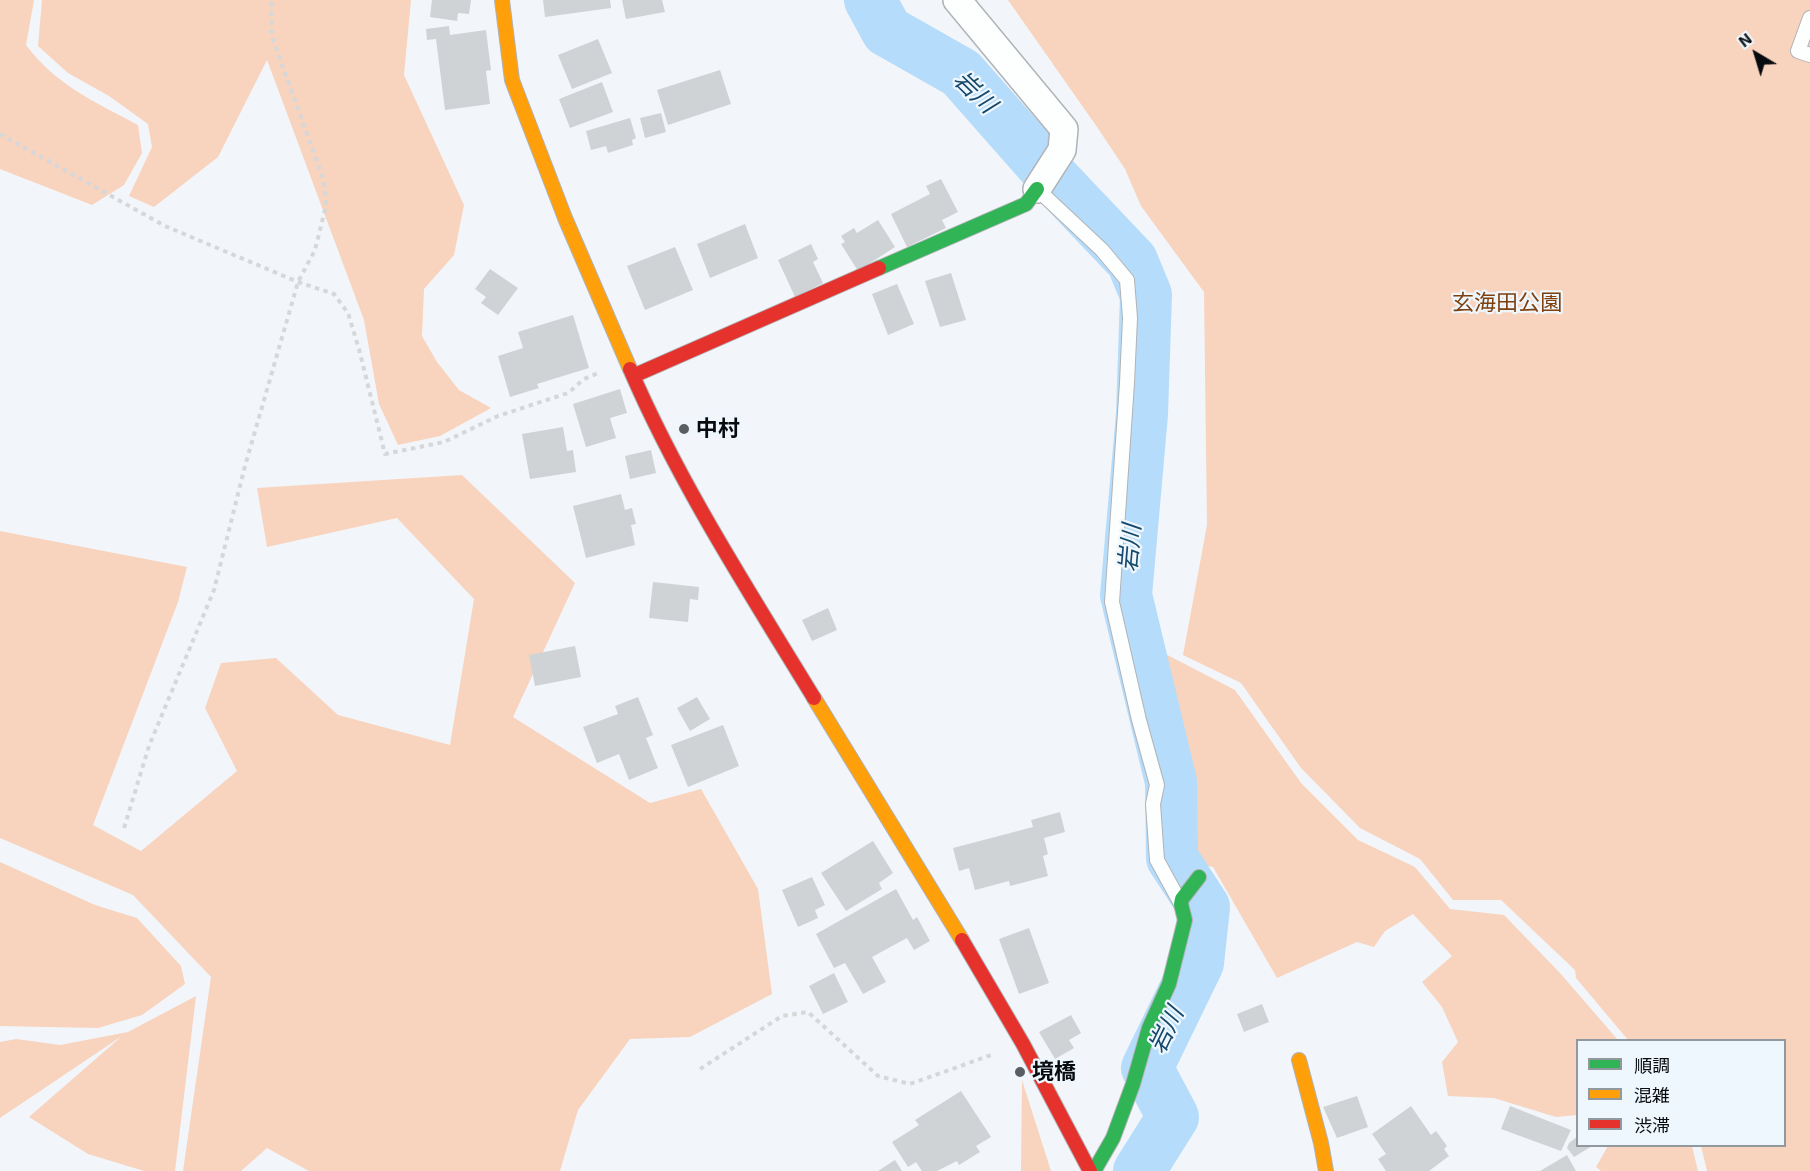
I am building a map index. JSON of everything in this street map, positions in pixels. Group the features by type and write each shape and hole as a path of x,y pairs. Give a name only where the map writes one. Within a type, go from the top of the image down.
{"street":[{"path":"502,0 512,80 566,218 633,376 681,472 735,569 975,961 1092,1171 1113,1138 1133,1084 1149,1028 1169,984 1185,920 1181,902 1199,877"},
{"path":"633,376 1026,204 1062,150 1064,129 957,0"},
{"path":"1299,1060 1326,1171"}],"lane":[{"path":"1810,18 1798,51 1810,55"},
{"path":"1037,189 1102,250 1126,280 1130,318 1112,602 1139,720 1157,785 1153,804 1157,860 1181,902"}],"path":[{"path":"124,828 149,746 214,590 245,466 298,282 315,250 326,207 324,181 272,37 272,0"},
{"path":"0,134 165,226 298,282 334,294 348,313 385,454 444,442 498,416 568,393 584,379 627,362"},
{"path":"700,1069 782,1016 808,1012 878,1076 910,1084 1023,1044"}],"green space":[{"path":"0,0 34,0 26,45 63,82 138,125 142,153 124,185 92,205 0,169"},
{"path":"42,0 411,0 404,75 464,205 454,255 424,289 422,336 437,362 459,390 491,408 440,436 398,445 379,404 364,320 267,60 218,157 154,207 129,196 152,147 148,124 109,96 68,73 38,46"},
{"name":"玄海田公園","path":"1008,0 1810,0 1810,1171 1707,1171 1701,1147 1786,1147 1786,1039 1627,1039 1576,978 1575,970 1501,900 1453,900 1420,859 1360,828 1301,768 1241,683 1183,655 1207,525 1204,292 1141,206 1125,169"},
{"path":"462,475 575,583 513,717 650,803 701,789 758,889 772,994 690,1037 630,1039 578,1110 560,1171 309,1171 267,1148 241,1171 183,1171 211,977 133,895 0,838 0,531 187,567 178,602 93,825 141,851 237,771 205,708 221,663 276,658 338,715 450,745 474,599 397,518 267,547 257,488"},
{"path":"1152,647 1235,690 1301,783 1358,840 1415,867 1450,909 1504,915 1560,973 1617,1039 1576,1039 1576,1115 1556,1117 1494,1098 1448,1096 1442,1062 1458,1042 1442,1007 1422,982 1452,956 1413,914 1385,931 1374,947 1357,942 1277,978 1213,867 1192,863 1182,845 1183,772"},
{"path":"0,862 95,905 137,918 181,966 185,984 142,1015 98,1028 0,1026"},
{"path":"196,996 175,1171 144,1171 88,1154 29,1117 122,1036 0,1118 0,1042 16,1039 60,1045 128,1032"},
{"path":"1022,1080 1051,1171 1021,1171"},
{"path":"1607,1147 1692,1147 1698,1171 1601,1171 1596,1167"}],"water":[{"path":"865,0 884,0 898,24 949,55 967,69 1000,111 995,118 957,78 890,38"}],"building":[{"path":"432,0 471,0 469,14 458,13 457,21 430,17"},
{"path":"543,0 610,0 611,8 545,17"},
{"path":"622,0 662,0 665,12 626,19"},
{"path":"449,26 450,35 486,30 491,70 486,71 490,104 445,110 436,39 427,40 426,29"},
{"path":"598,39 612,73 572,89 558,55"},
{"path":"720,70 731,104 668,125 657,90"},
{"path":"602,82 613,112 570,128 559,99"},
{"path":"661,113 666,132 645,138 640,118"},
{"path":"630,118 636,138 632,140 633,145 608,153 606,146 591,150 586,131"},
{"path":"941,179 958,212 942,220 946,228 907,247 891,214 930,194 926,186"},
{"path":"878,220 895,247 858,271 841,244 845,242 841,236 854,228 857,233"},
{"path":"745,224 758,258 710,278 697,244"},
{"path":"811,244 818,259 813,262 823,283 795,297 778,260"},
{"path":"675,247 693,290 645,310 627,266"},
{"path":"490,269 518,288 498,315 481,303 486,297 475,289"},
{"path":"951,273 966,320 940,327 925,281"},
{"path":"897,284 914,324 888,335 872,294"},
{"path":"573,315 589,368 537,384 539,388 510,397 498,356 523,348 518,332"},
{"path":"620,389 627,413 610,418 616,438 586,447 573,404"},
{"path":"563,427 567,451 573,450 576,472 530,479 522,434"},
{"path":"651,450 656,473 630,479 625,456"},
{"path":"621,494 625,510 632,508 636,524 631,525 635,545 586,558 573,506"},
{"path":"653,582 699,587 698,600 690,599 688,622 649,618"},
{"path":"828,608 837,630 812,641 802,620"},
{"path":"575,646 581,677 535,686 529,655"},
{"path":"638,697 653,735 646,738 658,768 629,780 619,754 597,763 583,727 618,714 615,706"},
{"path":"697,697 710,719 690,731 677,708"},
{"path":"723,725 739,766 688,787 671,745"},
{"path":"1060,812 1065,832 1044,838 1048,854 1043,856 1048,876 1010,886 1009,881 975,890 969,868 959,871 953,848 1033,827 1031,820"},
{"path":"873,841 893,873 879,883 882,889 846,911 821,873"},
{"path":"812,877 825,905 815,910 818,918 798,927 782,890"},
{"path":"896,889 913,920 917,917 930,941 914,950 907,938 872,957 886,982 863,994 845,963 834,968 816,934"},
{"path":"1029,928 1049,983 1019,994 999,939"},
{"path":"834,973 848,1002 823,1014 809,986"},
{"path":"1262,1004 1269,1022 1244,1032 1237,1014"},
{"path":"1071,1015 1081,1033 1069,1040 1074,1048 1055,1059 1039,1032"},
{"path":"961,1091 991,1137 976,1146 980,1152 959,1165 957,1161 937,1171 922,1171 916,1162 908,1167 892,1142 919,1125 915,1120"},
{"path":"1357,1096 1368,1127 1337,1138 1323,1107"},
{"path":"1411,1106 1431,1135 1436,1131 1447,1146 1444,1149 1449,1156 1429,1171 1386,1171 1378,1159 1386,1154 1372,1134"},
{"path":"1510,1106 1571,1130 1561,1151 1501,1129"},
{"path":"1576,1138 1576,1147 1590,1147 1574,1157 1567,1148"},
{"path":"1567,1155 1576,1171 1540,1171"},
{"path":"895,1160 902,1171 878,1171"}],"waterway":[{"name":"岩川","path":"870,0 887,31 961,73 1057,182 1132,261 1146,295 1142,414 1126,595 1171,782 1172,858 1204,907 1198,963 1147,1068 1173,1117 1139,1171"}],"traffic: fast":[{"path":"879,268 1026,204 1037,189"},
{"path":"1094,1171 1113,1138 1133,1084 1149,1028 1169,984 1185,920 1182,899 1199,877"}],"traffic: slow":[{"path":"502,0 512,80 565,218 630,369"},
{"path":"814,698 962,940"},
{"path":"1299,1060 1326,1171"}],"traffic: jam":[{"path":"633,376 879,268"},
{"path":"630,369 649,412 693,496 814,698"},
{"path":"962,940 1023,1044 1090,1171"}],"place":[{"name":"中村","path":"684,429"},
{"name":"境橋","path":"1020,1072"}]}
